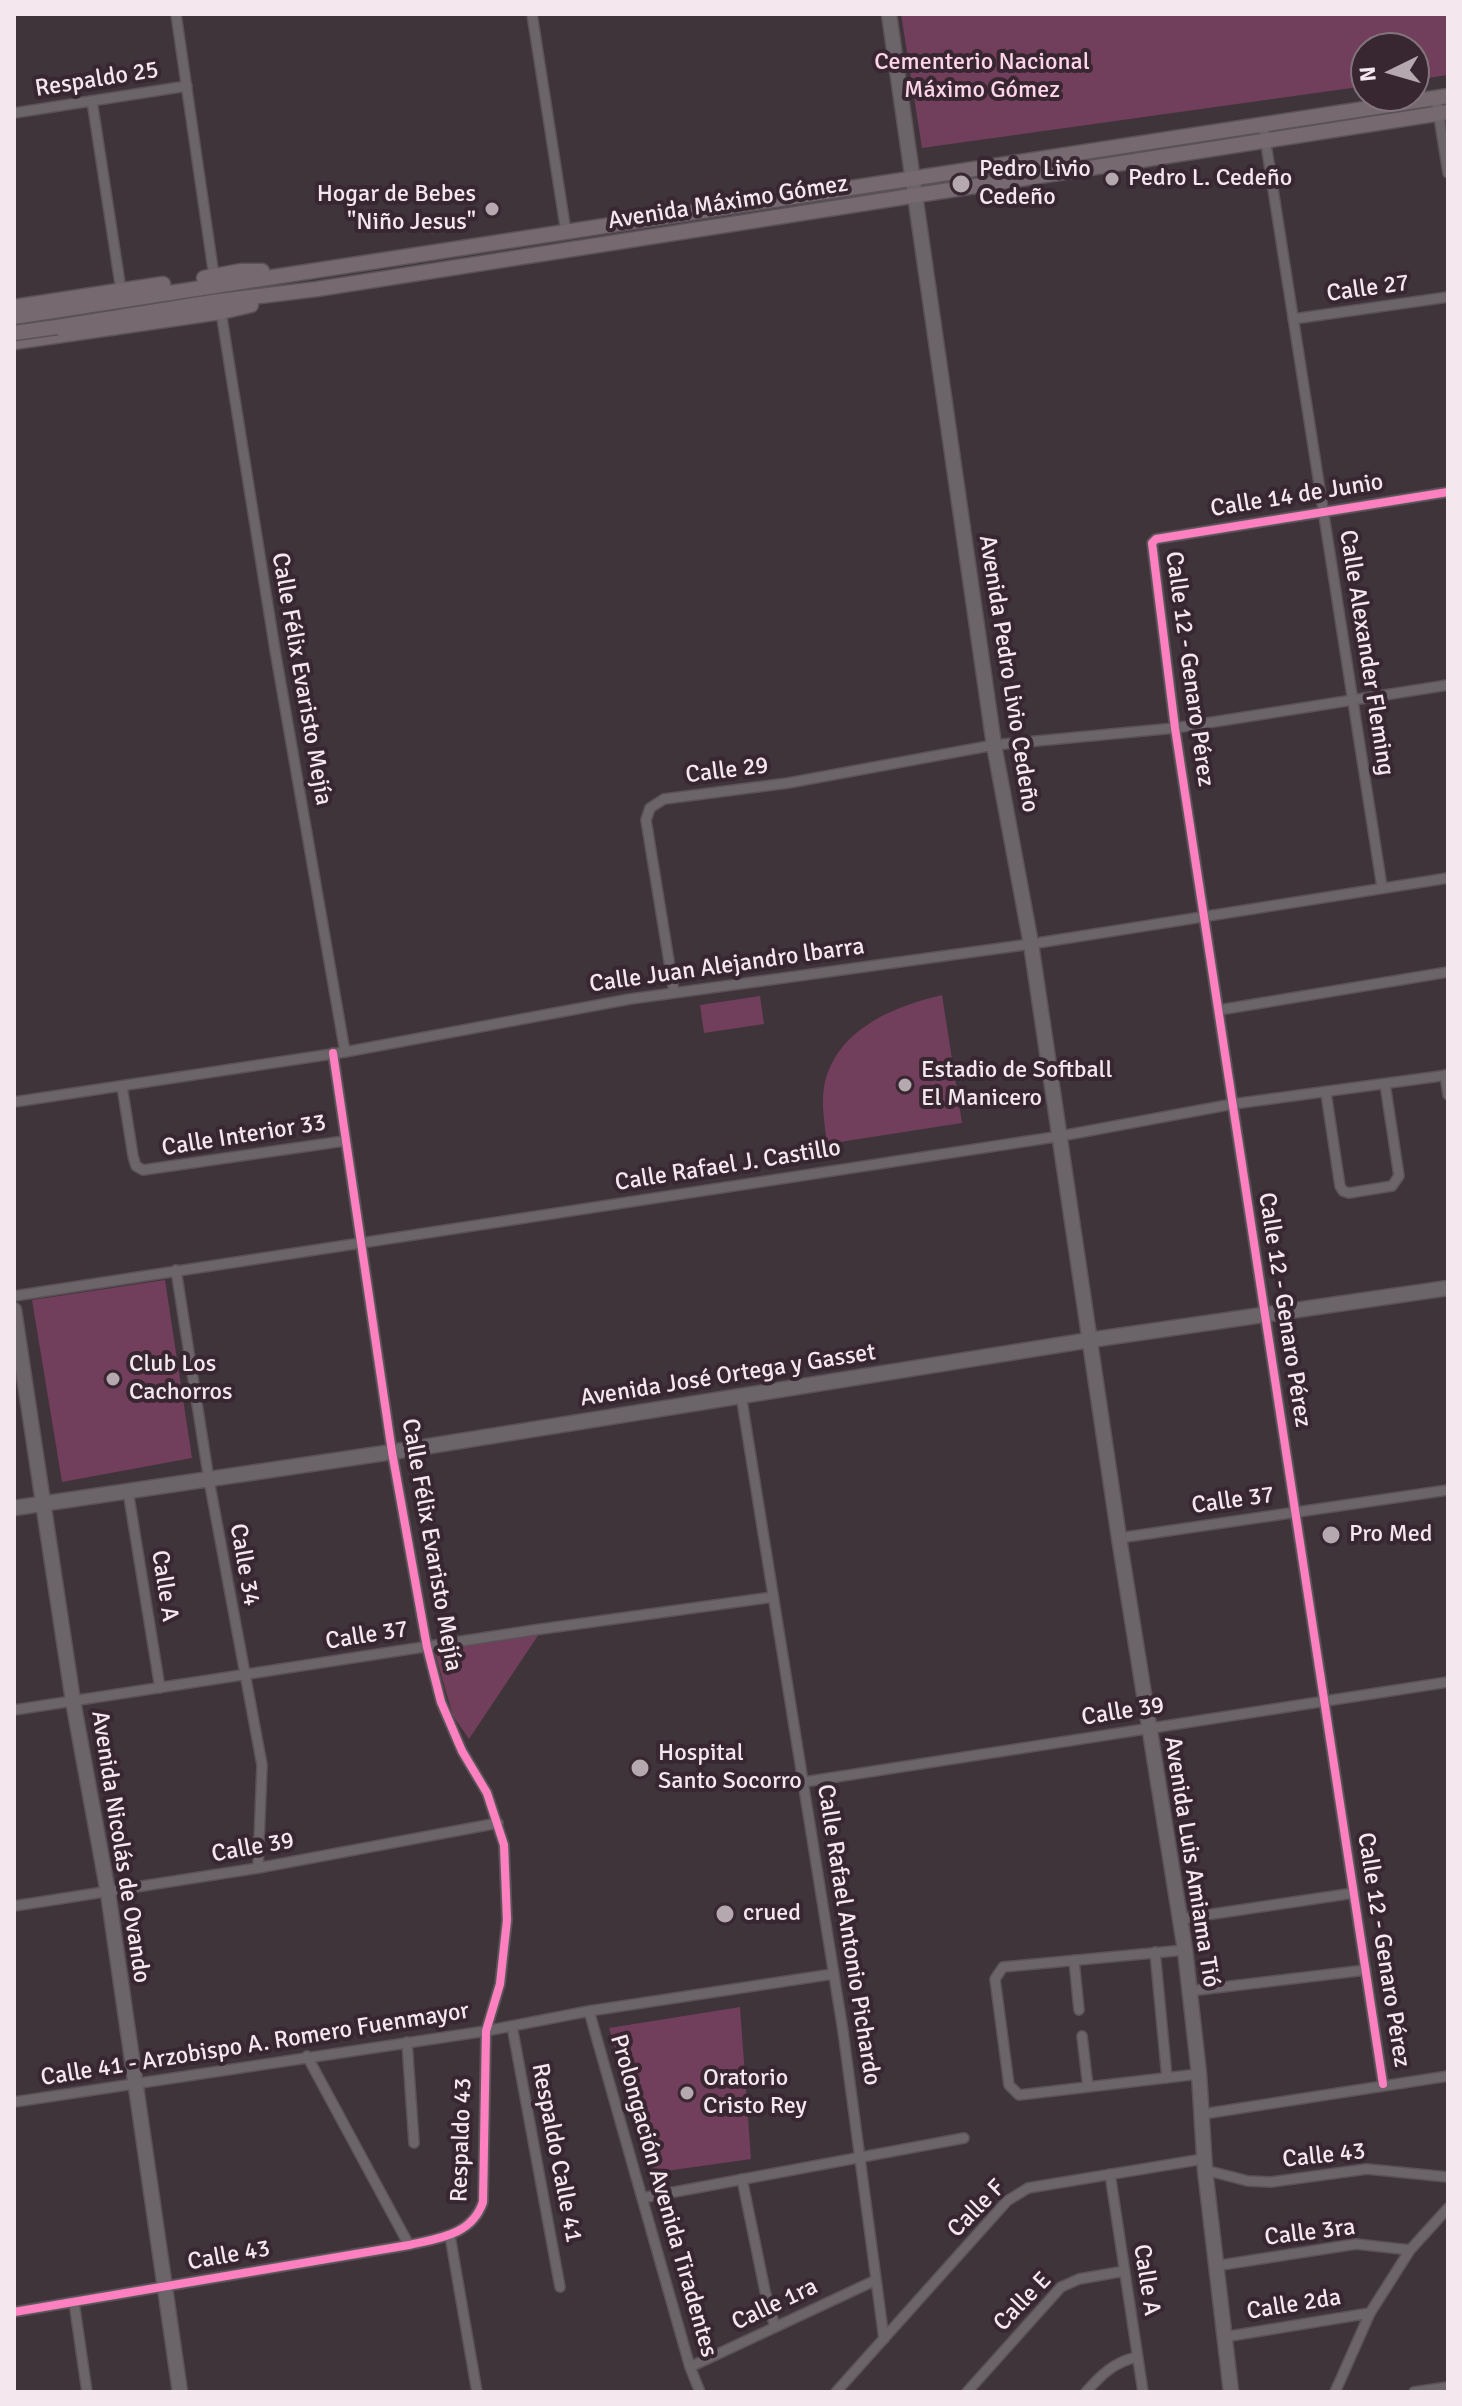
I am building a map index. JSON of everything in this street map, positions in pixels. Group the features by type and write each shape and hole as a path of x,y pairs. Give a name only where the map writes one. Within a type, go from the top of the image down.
{"main road":[{"name":"Avenida Pedro Livio Cedeño","path":"889,14 994,745 1031,944 1090,1340"},
{"name":"Avenida Máximo Gómez","path":"14,317 741,203 1443,105"},
{"name":"Avenida Máximo Gómez","path":"14,333 916,196 1264,132"},
{"path":"14,307 241,271 315,270"},
{"path":"14,342 221,312 317,289"},
{"name":"Avenida José Ortega y Gasset","path":"14,1508 392,1452 1090,1340 1448,1288"},
{"name":"Avenida Nicolás de Ovando","path":"14,1310 73,1701 108,1893 180,2392"},
{"name":"Avenida Luis Amiama Tió","path":"1090,1340 1185,1950 1203,2114 1204,2164 1231,2392"}],"street":[{"path":"176,14 214,276"},
{"path":"532,14 566,232"},
{"name":"Respaldo 25","path":"14,113 187,86"},
{"path":"92,101 121,290"},
{"path":"1443,105 1448,173"},
{"name":"Calle Alexander Fleming","path":"1264,132 1382,887"},
{"name":"Calle 27","path":"1293,319 1448,297"},
{"name":"Calle Félix Evaristo Mejía","path":"221,312 275,650 345,1052"},
{"name":"Calle 14 de Junio","path":"1153,541 1448,492"},
{"name":"Calle 12 - Genaro Pérez","path":"1153,541 1175,728 1383,2084"},
{"path":"994,745 1175,728 1448,685"},
{"name":"Calle 29","path":"674,992 646,820 650,808 664,799 788,783 994,745"},
{"name":"Calle Juan Alejandro lbarra","path":"14,1102 345,1052 674,992 1031,944 1448,878"},
{"path":"1219,1010 1448,972"},
{"name":"Calle Félix Evaristo Mejía","path":"333,1053 392,1452 427,1647 441,1702 462,1751 487,1793 504,1845 507,1920 500,1984 486,2031"},
{"path":"1447,1075 1448,1095"},
{"name":"Calle Rafael J. Castillo","path":"14,1296 1061,1136 1233,1104 1447,1075"},
{"path":"1326,1093 1340,1186 1349,1193 1392,1186 1399,1176 1385,1084"},
{"name":"Calle Interior 33","path":"122,1086 133,1156 136,1166 143,1170 344,1141"},
{"name":"Calle 34","path":"176,1270 243,1676 262,1765 258,1868"},
{"name":"Calle Rafael Antonio Pichardo","path":"741,1395 804,1782 884,2339"},
{"name":"Calle 37","path":"1119,1538 1448,1490"},
{"name":"Calle A","path":"128,1491 160,1688"},
{"name":"Calle 37","path":"14,1710 773,1597"},
{"name":"Calle 39","path":"804,1782 1448,1682"},
{"name":"Calle 39","path":"14,1906 258,1868 498,1823"},
{"path":"1179,1919 1354,1893"},
{"path":"1185,1950 1003,1967 995,1979 1009,2085 1019,2095 1199,2074"},
{"path":"1155,1952 1167,2078"},
{"path":"1074,1960 1079,2010"},
{"path":"1189,1991 1366,1970"},
{"name":"Calle 41 - Arzobispo A. Romero Fuenmayor","path":"14,2102 486,2031 589,2011 833,1974"},
{"name":"Prolongación Avenida Tiradentes","path":"589,2011 690,2367 700,2392"},
{"name":"Respaldo Calle 41","path":"512,2026 560,2287"},
{"name":"Respaldo 43","path":"450,2236 478,2216 483,2202 486,2031"},
{"path":"1082,2036 1088,2087"},
{"path":"407,2042 414,2143"},
{"path":"307,2056 409,2245"},
{"path":"1203,2114 1448,2076"},
{"path":"642,2198 964,2138"},
{"name":"Calle 43","path":"1204,2164 1248,2181 1271,2182 1367,2169 1448,2177"},
{"name":"Calle F","path":"836,2392 1007,2201 1028,2188 1110,2174 1204,2164"},
{"name":"Calle A","path":"1110,2174 1143,2392"},
{"path":"742,2179 775,2327"},
{"path":"1335,2392 1370,2313 1410,2250 1448,2208"},
{"path":"450,2236 477,2392"},
{"name":"Calle 43","path":"14,2312 450,2236"},
{"name":"Calle 3ra","path":"1215,2266 1356,2244 1410,2250"},
{"name":"Calle E","path":"967,2392 1061,2287 1079,2279 1125,2271"},
{"name":"Calle 1ra","path":"690,2367 876,2280"},
{"path":"74,2302 87,2392"},
{"name":"Calle 2da","path":"1224,2337 1370,2313"},
{"path":"1086,2392 1117,2363 1137,2357"},
{"path":"1414,2392 1448,2387"}],"green space":[{"name":"Cementerio Nacional Máximo Gómez","path":"901,14 1448,14 1448,75 1430,78 1430,32 1350,32 1350,88 922,148"},
{"path":"942,995 962,1123 827,1144 824,1087 830,1067 840,1050 868,1024 886,1014"},
{"path":"760,996 764,1024 704,1033 700,1005"},
{"name":"Club Los Cachorros","path":"165,1280 192,1458 62,1482 32,1300"},
{"path":"541,1631 469,1739 453,1716 433,1646"},
{"name":"Oratorio Cristo Rey","path":"740,2007 751,2159 652,2173 609,2028"}],"cycle path":[{"path":"1383,2084 1175,728 1152,543 1156,539 1448,492"},
{"path":"14,2312 432,2240 463,2228 478,2213 483,2202 486,2031 500,1984 507,1920 504,1845 487,1793 462,1751 441,1702 427,1647 392,1452 333,1053"}],"place":[{"name":"Pedro L. Cedeño","path":"1112,179"},
{"name":"Pedro Livio Cedeño","path":"961,184"},
{"name":"Hogar de Bebes \"Niño Jesus\"","path":"492,209"},
{"name":"Estadio de Softball El Manicero","path":"905,1085"},
{"name":"Club Los Cachorros","path":"113,1379"},
{"name":"Pro Med","path":"1331,1535"},
{"name":"Hospital Santo Socorro","path":"640,1768"},
{"name":"crued","path":"725,1914"},
{"name":"Oratorio Cristo Rey","path":"687,2093"}]}
